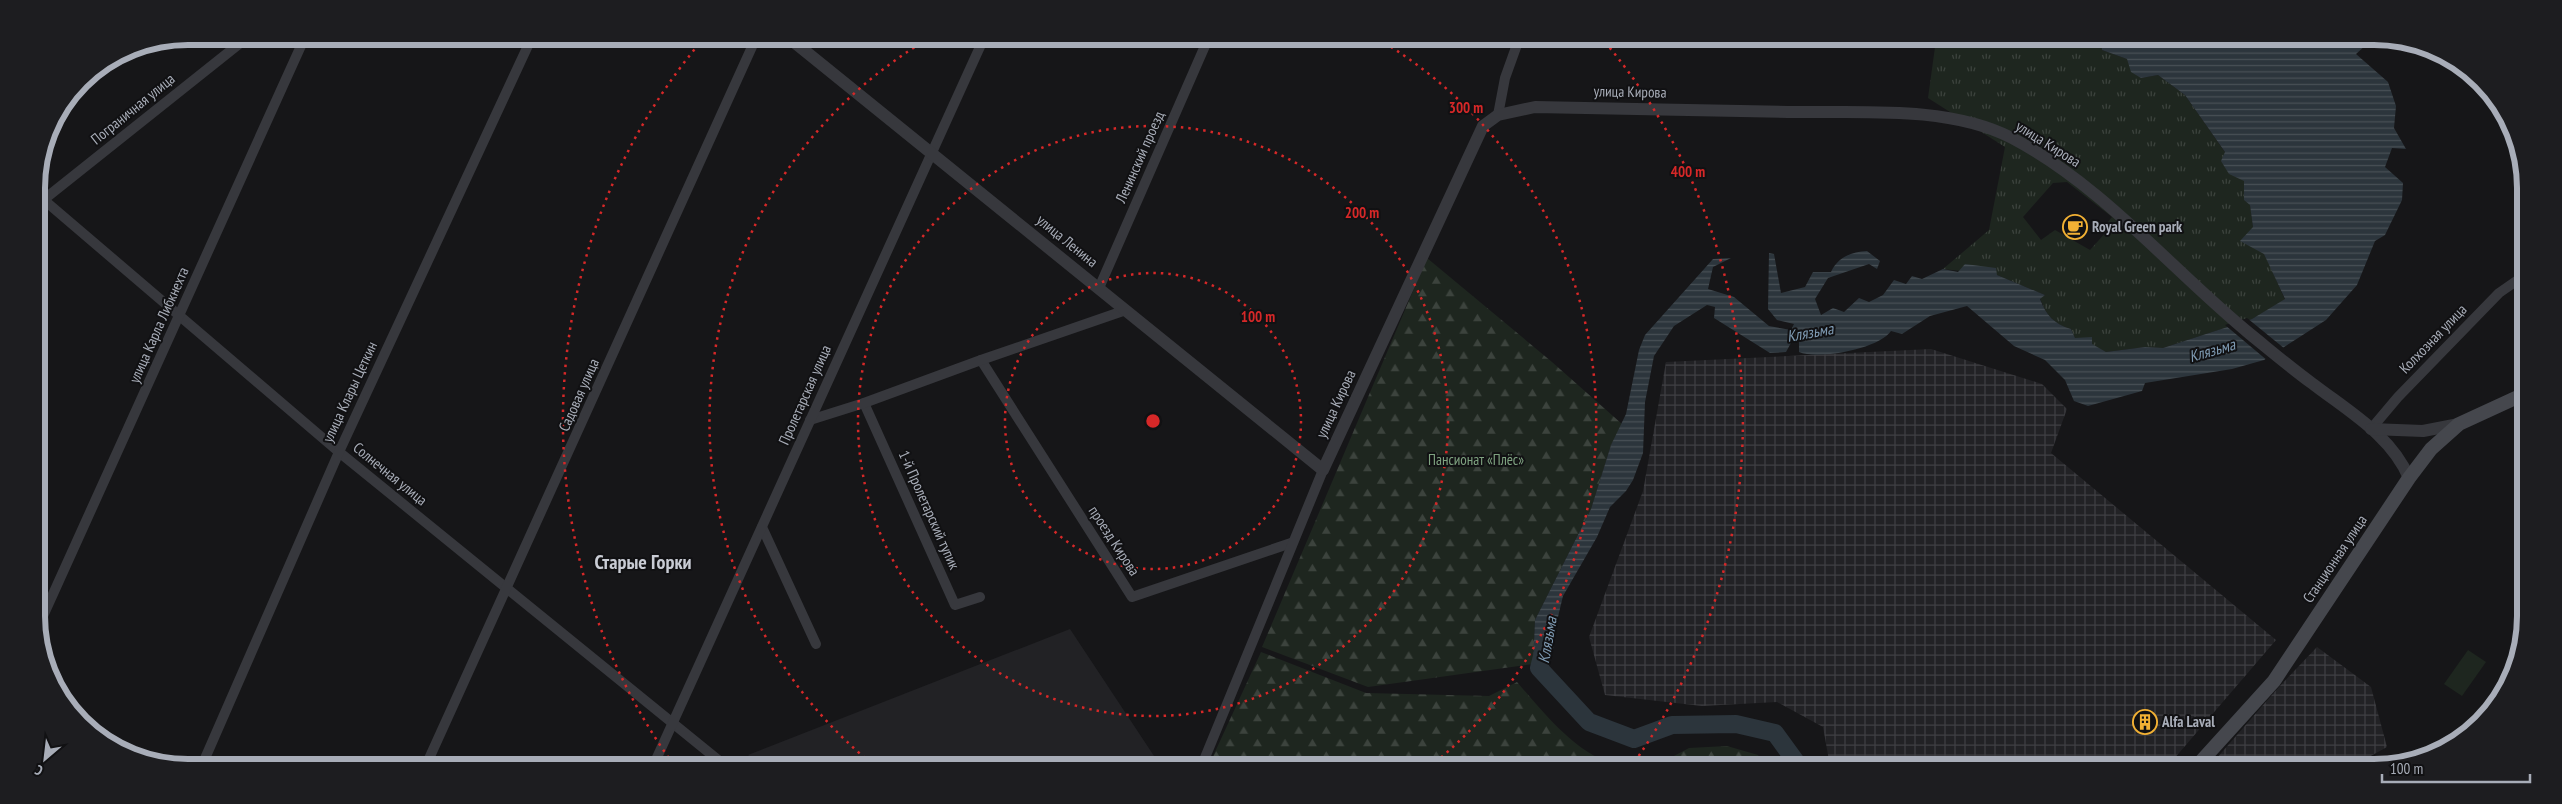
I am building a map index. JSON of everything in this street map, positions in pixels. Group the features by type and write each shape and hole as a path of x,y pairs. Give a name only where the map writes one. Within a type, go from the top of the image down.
{"main road":[{"name":"Станционная улица","path":"2203,759 2274,681 2409,478 2431,449 2459,424 2517,397"}],"street":[{"name":"Пограничная улица","path":"45,199 238,45"},
{"name":"улица Карла Либкнехта","path":"45,612 301,45"},
{"name":"улица Клары Цеткин","path":"205,759 339,452 528,45"},
{"name":"Садовая улица","path":"429,759 508,589 753,45"},
{"name":"улица Ленина","path":"799,45 1323,470"},
{"name":"Пролетарская улица","path":"656,759 981,45"},
{"name":"Ленинский проезд","path":"1099,288 1205,45"},
{"path":"1498,115 1505,78 1516,45"},
{"name":"улица Кирова","path":"1204,759 1323,470 1474,143 1483,126 1498,115 1535,107 1889,114 1957,119 2010,137 2065,171 2116,213 2217,307 2294,370 2371,429 2397,454 2409,478"},
{"name":"Солнечная улица","path":"45,207 179,316 339,452 717,759"},
{"name":"Колхозная улица","path":"2371,429 2398,397 2499,293 2517,280"},
{"path":"810,420 864,403 1126,310"},
{"name":"проезд Кирова","path":"981,360 1132,597 1292,544"},
{"name":"1-й Пролетарский тупик","path":"864,403 955,605 980,597"},
{"path":"2371,429 2423,431 2459,424"},
{"path":"762,528 816,644"}],"shaded area":[{"path":"1931,349 2042,384 2067,409 2051,453 2276,640 2174,759 1829,759 1823,727 1777,702 1702,706 1605,695 1589,637 1643,491 1666,362"},
{"path":"1070,629 1156,759 753,759 748,755"},
{"path":"2317,647 2371,687 2387,747 2365,759 2216,759 2278,688"}],"green space":[{"path":"1935,45 2101,45 2102,50 2127,59 2141,78 2158,75 2185,95 2245,181 2244,199 2250,204 2253,227 2285,300 2252,319 2163,348 2145,347 2106,352 2075,338 2071,329 2051,318 2040,298 2045,295 1997,275 1943,269 1989,230 2005,147 1928,98","holes":["2067,182 2112,217 2103,228 2107,231 2090,250 2055,230 2041,240 2023,217 2053,183"]},
{"name":"Пансионат «Плёс»","path":"1427,258 1552,362 1622,424 1611,445 1591,509 1535,620 1533,664 1368,687 1262,647"},
{"path":"2468,650 2486,662 2462,696 2444,684"},
{"path":"1261,652 1366,693 1489,696 1517,682 1563,732 1600,759 1212,759"},
{"path":"1727,746 1758,755 1761,759 1668,759 1689,748"}],"water":[{"path":"2101,45 2366,45 2356,54 2388,82 2396,106 2394,128 2406,149 2392,148 2385,167 2403,183 2402,200 2385,235 2375,241 2357,285 2326,320 2264,360 2232,369 2145,383 2142,391 2088,406 2074,401 2065,380 2045,360 2014,346 1967,306 1930,316 1902,334 1891,331 1874,343 1862,348 1820,355 1799,352 1799,341 1792,341 1786,352 1770,353 1714,318 1715,307 1707,305 1674,326 1654,356 1645,402 1643,453 1633,480 1626,491 1610,507 1597,537 1563,596 1545,671 1533,664 1535,620 1591,509 1611,445 1626,414 1639,350 1645,335 1713,259 1731,258 1713,267 1708,289 1734,297 1769,326 1791,330 1794,324 1777,320 1768,309 1769,253 1774,254 1781,293 1805,287 1813,272 1831,272 1841,259 1850,254 1867,251 1880,261 1877,269 1869,264 1828,278 1815,299 1821,315 1833,308 1844,312 1859,298 1869,302 1883,295 1894,280 1906,284 1912,276 1922,279 1943,269 1958,272 1965,264 1996,268 1997,275 2045,295 2040,299 2051,318 2071,329 2075,338 2092,337 2092,344 2106,352 2145,347 2163,348 2252,319 2285,299 2264,254 2240,241 2253,227 2250,205 2244,200 2244,181 2229,174 2221,161 2225,152 2185,95 2158,75 2141,78 2131,72 2127,59 2102,50"}],"pier":[{"path":"2247,318 2285,349 2268,361 2225,325"}],"waterway":[{"name":"Клязьма","path":"1545,645 1539,668 1589,722 1634,739 1672,725 1736,724 1775,733 1794,759"}],"place":[{"name":"Royal Green park","path":"2075,227"},
{"name":"Alfa Laval","path":"2145,722"}],"district":[{"name":"Старые Горки","path":"643,562"}]}
